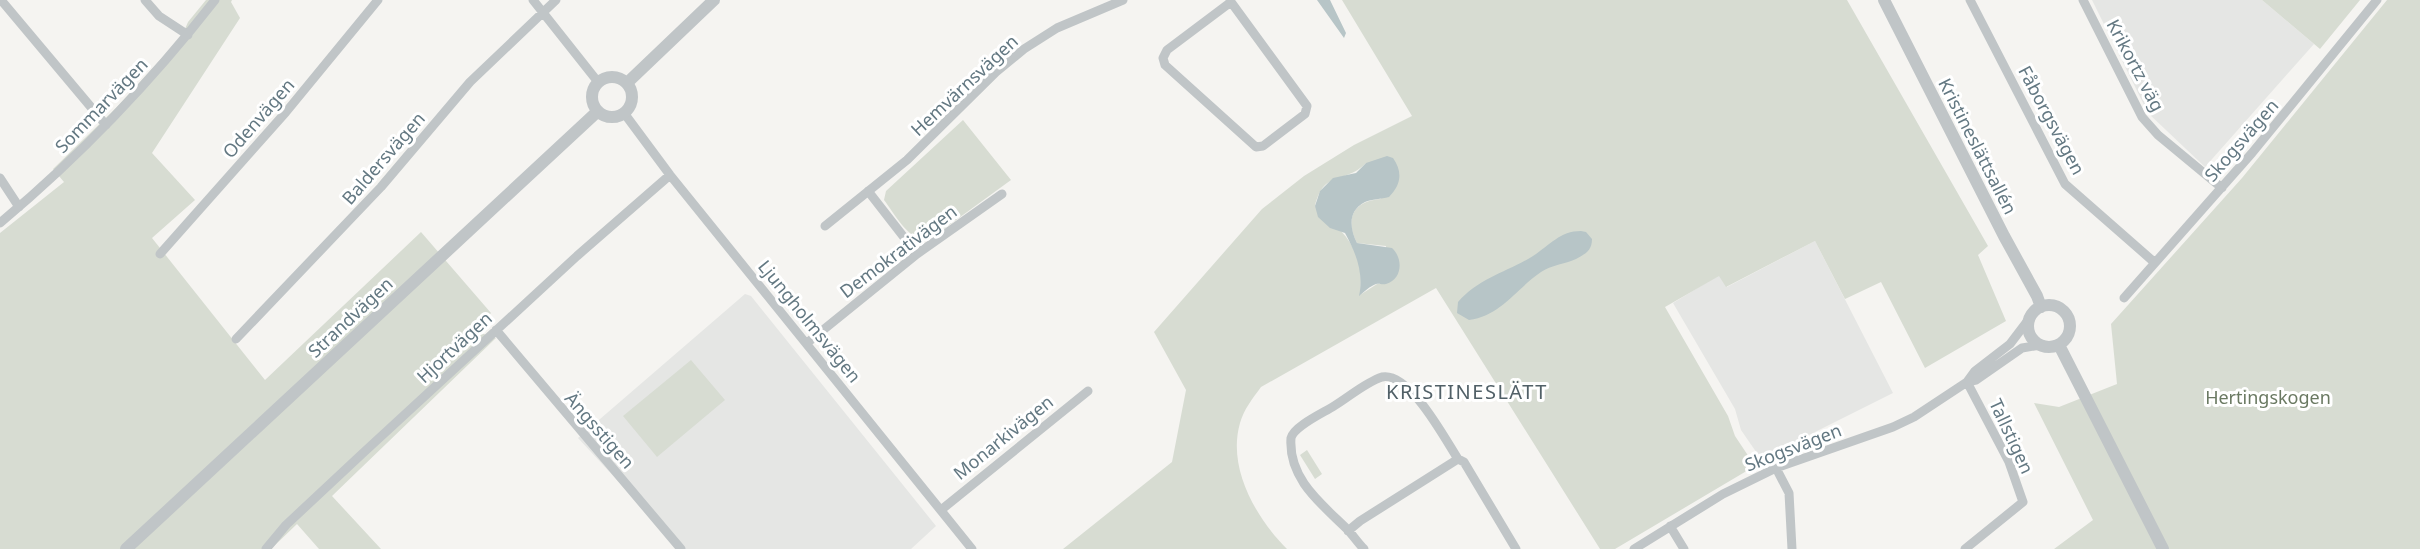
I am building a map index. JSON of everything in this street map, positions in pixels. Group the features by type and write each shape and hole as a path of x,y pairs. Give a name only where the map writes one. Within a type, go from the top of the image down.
{"street":[{"path":"1,0 106,125"},
{"path":"145,0 159,16 188,35"},
{"name":"Sommarvägen","path":"0,223 140,91 215,0"},
{"name":"Odenvägen","path":"160,254 286,112 378,0"},
{"path":"534,0 598,82"},
{"name":"Baldersvägen","path":"236,339 383,185 470,82 556,0"},
{"path":"627,83 714,0"},
{"name":"Hemvärnsvägen","path":"825,226 907,160 996,72 1024,49 1057,28 1123,0"},
{"name":"Kristineslättsallén","path":"1884,0 2041,307"},
{"name":"Fåborgsvägen","path":"1970,0 2065,184 2154,262"},
{"name":"Krikortz väg","path":"2083,0 2142,117 2158,135 2222,188"},
{"name":"Skogsvägen","path":"2124,298 2222,188 2377,0"},
{"path":"1230,1 1307,106 1305,114 1263,146 1256,147 1165,65 1163,57 1167,50 1230,1"},
{"path":"613,76 627,83 632,99 624,113 613,117 598,111 592,96 598,82 613,76"},
{"name":"Strandvägen","path":"126,549 598,111"},
{"name":"Ljungholmsvägen","path":"624,113 670,175 972,549"},
{"name":"Hjortvägen","path":"266,549 286,525 496,330 670,175"},
{"path":"0,178 19,207"},
{"path":"868,191 917,254"},
{"name":"Demokrativägen","path":"807,343 917,254 1002,194"},
{"path":"2057,306 2068,317 2069,333 2059,345 2047,348 2040,345 2030,334 2030,319 2041,307 2057,306"},
{"name":"Skogsvägen","path":"1634,549 1724,494 1776,468 1893,427 1914,417 1967,382 1975,371 2010,344 2030,319"},
{"name":"Ängsstigen","path":"496,330 681,549"},
{"name":"Skogsvägen","path":"1967,382 1976,380 2022,348 2040,345"},
{"path":"2059,345 2163,549"},
{"path":"1364,549 1320,505 1301,478 1290,445 1291,436 1295,430 1372,382 1388,377 1397,380 1414,394 1458,459 1464,462 1482,489 1487,502 1516,549"},
{"name":"Tallstigen","path":"1965,549 2023,502 2009,462 1967,382"},
{"name":"Monarkivägen","path":"941,510 1088,391"},
{"path":"1348,531 1458,459"},
{"path":"1776,468 1789,493 1792,549"},
{"path":"1671,526 1684,549"}],"shaded area":[{"path":"1317,0 1330,0 1346,33 1344,38"},
{"path":"2092,0 2262,0 2314,44 2205,167 2148,113"},
{"path":"1387,156 1393,158 1398,168 1399,178 1396,188 1389,197 1368,201 1359,206 1353,215 1352,226 1357,243 1392,248 1398,257 1400,268 1396,278 1392,281 1374,285 1359,296 1360,271 1349,241 1345,233 1330,228 1318,217 1315,206 1320,191 1333,178 1356,173 1366,163"},
{"path":"1586,232 1592,239 1587,252 1572,261 1541,272 1490,313 1469,320 1457,313 1458,302 1475,287 1523,262 1561,236"},
{"path":"1815,241 1893,393 1761,459 1741,430 1735,409 1673,303 1719,275 1727,287"},
{"path":"745,294 751,296 936,526 911,549 681,549 578,438"}],"green space":[{"path":"206,0 232,0 240,18 152,153 195,200 152,238 265,380 421,232 491,313 475,331 496,338 332,496 381,549 319,549 297,524 271,549 0,549 0,233 64,182 53,169 117,107 182,36 188,22"},
{"path":"1342,0 1847,0 1988,246 1978,255 2006,321 1925,368 1881,282 1845,299 1815,241 1726,287 1719,276 1665,307 1728,416 1735,436 1755,466 1615,549 1600,549 1436,288 1261,387 1246,408 1237,440 1241,474 1255,507 1287,549 1063,549 1172,462 1186,390 1154,332 1262,209 1304,176 1354,145 1412,116","holes":["1366,163 1381,199 1363,203 1357,208 1352,219 1353,235 1357,243 1386,246 1385,284 1377,284 1360,295 1359,266 1351,244 1336,225 1315,206 1319,194 1329,182 1358,170"]},
{"path":"2262,0 2360,0 2320,49"},
{"name":"Hertingskogen","path":"2387,0 2420,0 2420,549 2054,549 2093,520 2034,403 2059,407 2117,384 2111,324 2242,178"},
{"path":"963,120 1011,180 930,239 916,237 904,227 884,200 886,191"},
{"path":"691,360 725,400 657,457 623,416"},
{"path":"1307,450 1322,474 1315,479 1300,455"}],"district":[{"name":"KRISTINESLÄTT","path":"1467,391"}]}
